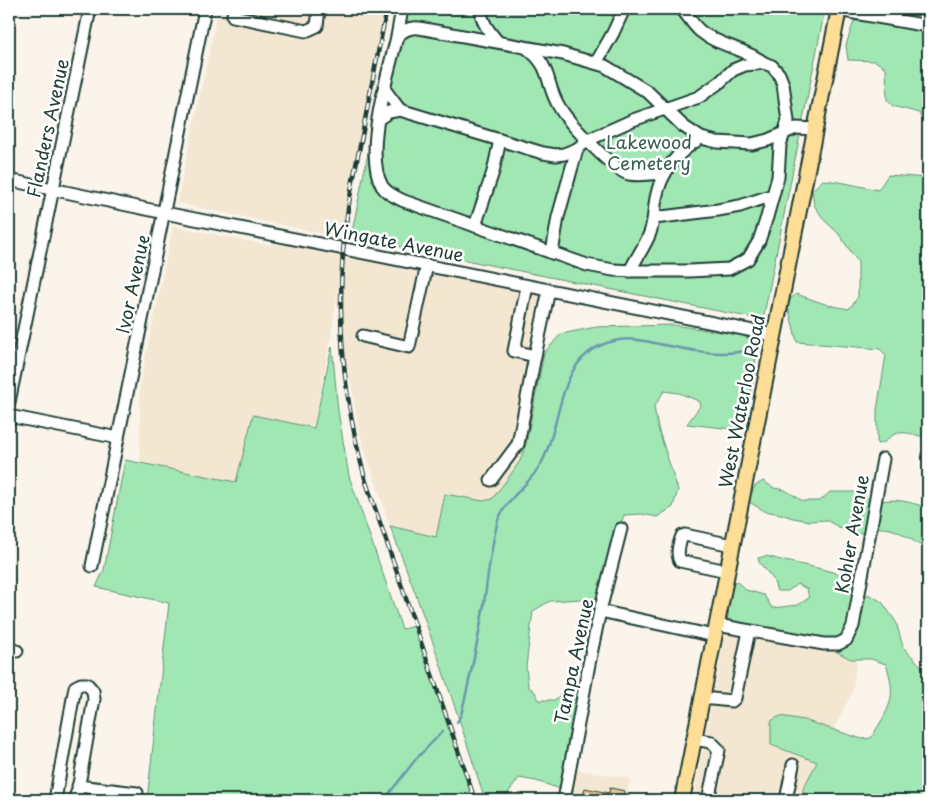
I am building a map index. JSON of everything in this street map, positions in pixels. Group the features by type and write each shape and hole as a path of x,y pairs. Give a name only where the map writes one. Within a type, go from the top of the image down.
{"main road":[{"name":"West Waterloo Road","path":"684,800 694,739 838,9"}],"street":[{"name":"Flanders Avenue","path":"9,402 90,9"},
{"name":"Ivor Avenue","path":"92,566 205,9"},
{"path":"234,9 233,16 306,31 317,26 319,9"},
{"path":"481,9 485,26 497,41"},
{"path":"596,63 614,33 624,9"},
{"path":"402,10 378,118 374,152 377,172 383,187 392,195 404,201 587,265 630,271 729,269 748,258 759,241 773,195 778,177 782,134 788,121 783,84 779,74 772,66 755,56 707,36 698,30 682,9"},
{"path":"838,9 928,26"},
{"path":"402,10 412,27"},
{"path":"396,37 402,31 412,27 497,41 596,63 605,66 648,92 683,126 701,138 717,142 752,144 768,140 796,128 815,129"},
{"path":"526,47 537,56 546,68 560,108 616,169 628,174 663,173"},
{"path":"546,68 548,58 553,53"},
{"path":"378,118 389,112 400,110 543,153 564,154 577,149 588,140 633,120 699,97 733,70 746,65 764,63"},
{"path":"384,90 400,110"},
{"path":"630,271 650,233 656,197 663,173 687,146 701,138"},
{"path":"475,226 493,172 500,140"},
{"path":"552,253 558,217 577,149"},
{"name":"Wingate Avenue","path":"9,180 773,336"},
{"path":"654,218 740,206 773,195"},
{"path":"363,336 409,347 427,265"},
{"path":"528,286 514,351 535,356"},
{"path":"491,480 518,444 549,290"},
{"path":"9,416 118,438"},
{"name":"Kohler Avenue","path":"600,610 716,630 749,631 824,644 838,644 848,638 852,630 883,459"},
{"name":"Tampa Avenue","path":"564,800 600,610 621,529"},
{"path":"727,571 680,561 678,556 680,543 682,536 685,535 732,545"},
{"path":"702,698 732,701 735,698 749,631"},
{"path":"55,800 75,687 87,684 93,691 94,699 74,800"},
{"path":"694,739 711,742 719,750 708,800"},
{"path":"786,800 793,765"},
{"path":"78,786 137,793"}],"shaded area":[{"path":"218,9 386,9 344,238 177,203"},
{"path":"173,226 262,244 343,249 555,291 526,444 520,461 492,499 483,501 445,494 436,537 390,526 359,432 352,388 342,345 343,256 314,428 236,482 140,464 140,384"},
{"path":"727,626 857,656 853,691 803,789 804,800 693,800"},
{"path":"576,770 630,778 626,800 556,800 557,798 570,796"}],"green space":[{"name":"Lakewood Cemetery","path":"397,9 825,9 763,320 351,237"},
{"path":"924,9 928,9 928,122 922,120 919,113 893,106 887,100 886,68 875,61 848,60 846,45 854,21 926,21"},
{"path":"888,175 927,178 928,175 928,438 899,433 877,444 877,410 886,355 880,349 797,342 787,302 796,294 828,305 849,309 858,297 858,262 838,233 825,221 814,205 812,190 823,180 878,190"},
{"path":"673,325 742,335 754,343 756,368 742,430 687,424 701,405 699,401 679,393 664,391 654,407 658,428 678,490 673,507 657,517 642,514 624,515 598,598 550,601 533,611 526,666 528,686 535,692 539,700 555,700 570,685 580,684 561,789 519,778 508,793 506,800 485,800 440,662 390,526 436,537 445,494 483,501 492,499 520,461 526,444 544,353 561,334 596,327"},
{"path":"332,346 338,411 349,476 402,629 415,626 475,800 147,800 169,603 96,587 104,570 125,460 236,482 253,415 314,428"},
{"path":"763,481 774,488 785,490 803,501 820,501 830,492 859,492 873,502 901,501 928,508 928,549 899,532 886,528 876,528 853,535 826,520 810,521 764,511 748,501 755,486"},
{"path":"766,556 823,569 856,581 855,614 868,594 882,602 896,622 903,647 921,666 928,668 928,800 804,800 803,789 817,762 771,745 771,721 780,716 804,720 862,739 871,738 890,703 890,676 886,664 871,659 851,659 837,652 842,643 727,626 730,591 736,581 746,590 764,595 772,608 798,605 809,598 807,589 797,584 788,591 777,591 773,579 759,562 758,558"}],"building":[{"path":"585,788 609,793 610,788 625,791 623,800 582,800"}],"waterway":[{"path":"457,722 461,715 476,646 498,521 503,510 541,464 564,392 571,375 581,360 595,348 625,339 715,353 749,350"},
{"path":"384,800 416,759 443,731"}],"railway":[{"path":"387,9 345,228 341,302 347,392 358,452 366,482 475,800"}]}
